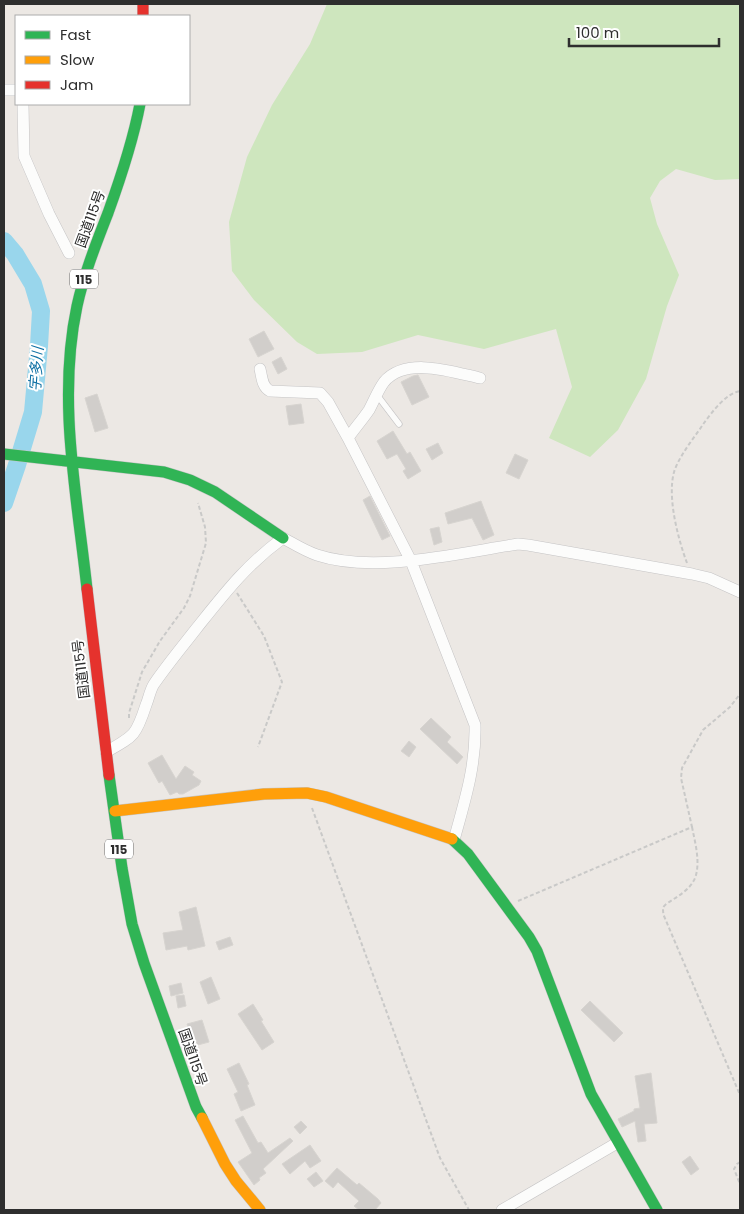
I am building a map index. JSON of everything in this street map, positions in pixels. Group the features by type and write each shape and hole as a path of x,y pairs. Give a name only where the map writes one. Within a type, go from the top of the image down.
{"main road":[{"name":"国道115号","path":"140,105 123,171 80,292 74,324 66,398 69,460 106,752 122,868 132,924 188,1088 204,1126 236,1181 260,1210"},
{"path":"4,454 164,472 190,480 215,492 283,538"},
{"path":"115,811 264,794 307,793 326,797 454,840 468,854 529,937 537,952 591,1094 617,1143 657,1210"}],"street":[{"path":"23,105 24,156 49,214 69,253"},
{"path":"348,438 369,410 384,382 394,374 407,369 428,368 444,369 480,378"},
{"path":"260,369 264,385 270,392 320,393 328,402 411,561 475,724 476,747 471,777 454,840"},
{"path":"106,752 134,735 139,728 153,686 231,585 261,554 283,538 317,555 346,562 372,563 411,561 518,544 692,574 710,578 740,592"},
{"path":"502,1210 617,1143"}],"lane":[{"path":"377,395 399,424"}],"path":[{"path":"692,574 680,546 671,491 674,471 680,458 709,416 731,393 740,391"},
{"path":"134,735 129,713 142,672 190,596 206,543 205,527 198,503"},
{"path":"231,585 242,598 264,636 282,682 258,747"},
{"path":"740,694 730,707 703,730 682,768 681,778 697,855 696,875 691,886 684,894 663,907 664,916 740,1095"},
{"path":"307,793 440,1158 468,1210"},
{"path":"507,906 692,827"},
{"path":"740,1162 736,1164 734,1169 740,1184"}],"green space":[{"path":"327,4 740,4 740,179 715,180 676,169 660,181 650,198 657,224 679,275 667,306 646,379 618,430 590,457 549,438 572,387 556,329 484,349 418,335 362,352 317,354 297,342 254,300 232,271 229,222 247,157 272,105 310,44"}],"building":[{"path":"264,331 274,349 258,357 249,339"},
{"path":"281,357 287,369 278,374 272,362"},
{"path":"418,375 429,397 412,405 401,382"},
{"path":"97,394 108,428 95,432 85,398"},
{"path":"301,404 304,423 289,425 286,406"},
{"path":"393,431 407,454 410,452 421,471 408,479 403,471 406,469 397,454 387,459 377,441"},
{"path":"438,443 443,453 432,460 426,449"},
{"path":"515,454 528,460 519,479 506,473"},
{"path":"370,496 390,536 382,540 363,500"},
{"path":"481,501 494,535 483,540 472,518 448,524 445,513"},
{"path":"439,527 442,542 434,545 430,529"},
{"path":"431,718 451,737 447,742 463,757 457,764 420,729"},
{"path":"409,741 416,747 409,757 401,751"},
{"path":"162,755 176,779 185,766 194,772 192,775 201,781 199,785 183,794 177,792 170,795 162,781 159,783 148,763"},
{"path":"196,907 205,946 188,950 187,946 166,950 163,933 183,930 179,912"},
{"path":"230,937 233,945 219,950 216,942"},
{"path":"211,977 220,999 208,1004 200,982"},
{"path":"181,983 183,993 171,996 169,986"},
{"path":"184,995 186,1006 178,1008 176,996"},
{"path":"590,1001 623,1033 614,1042 581,1010"},
{"path":"253,1004 274,1042 262,1050 238,1014"},
{"path":"202,1020 209,1042 194,1046 187,1024"},
{"path":"239,1063 249,1084 247,1085 255,1105 241,1111 234,1094 238,1092 227,1069"},
{"path":"651,1073 657,1123 644,1124 646,1141 638,1142 635,1121 622,1127 618,1119 634,1111 634,1109 640,1108 635,1076"},
{"path":"243,1116 258,1143 261,1142 268,1153 290,1138 293,1141 263,1169 266,1173 254,1185 238,1162 252,1153 235,1120"},
{"path":"301,1121 307,1127 300,1134 294,1127"},
{"path":"310,1145 321,1161 310,1168 305,1161 290,1174 282,1164"},
{"path":"690,1156 699,1169 691,1175 682,1162"},
{"path":"337,1168 378,1199 381,1203 375,1210 359,1210 354,1206 359,1201 338,1182 333,1188 325,1181"},
{"path":"316,1172 323,1181 314,1187 307,1179"}],"waterway":[{"name":"宇多川","path":"4,241 15,254 33,284 41,311 33,412 4,503"}],"traffic: fast":[{"path":"87,589 71,448 69,412 71,341 83,282 122,172 140,105"},
{"path":"4,454 164,472 190,480 215,492 283,538"},
{"path":"109,775 132,924 144,963 196,1107 202,1118"},
{"path":"452,839 468,854 529,937 537,951 591,1094 657,1210"}],"traffic: slow":[{"path":"115,811 264,794 307,793 326,797 452,839"},
{"path":"202,1118 225,1164 236,1181 260,1210"}],"traffic: jam":[{"path":"143,4 143,15"},
{"path":"87,589 109,775"}]}
